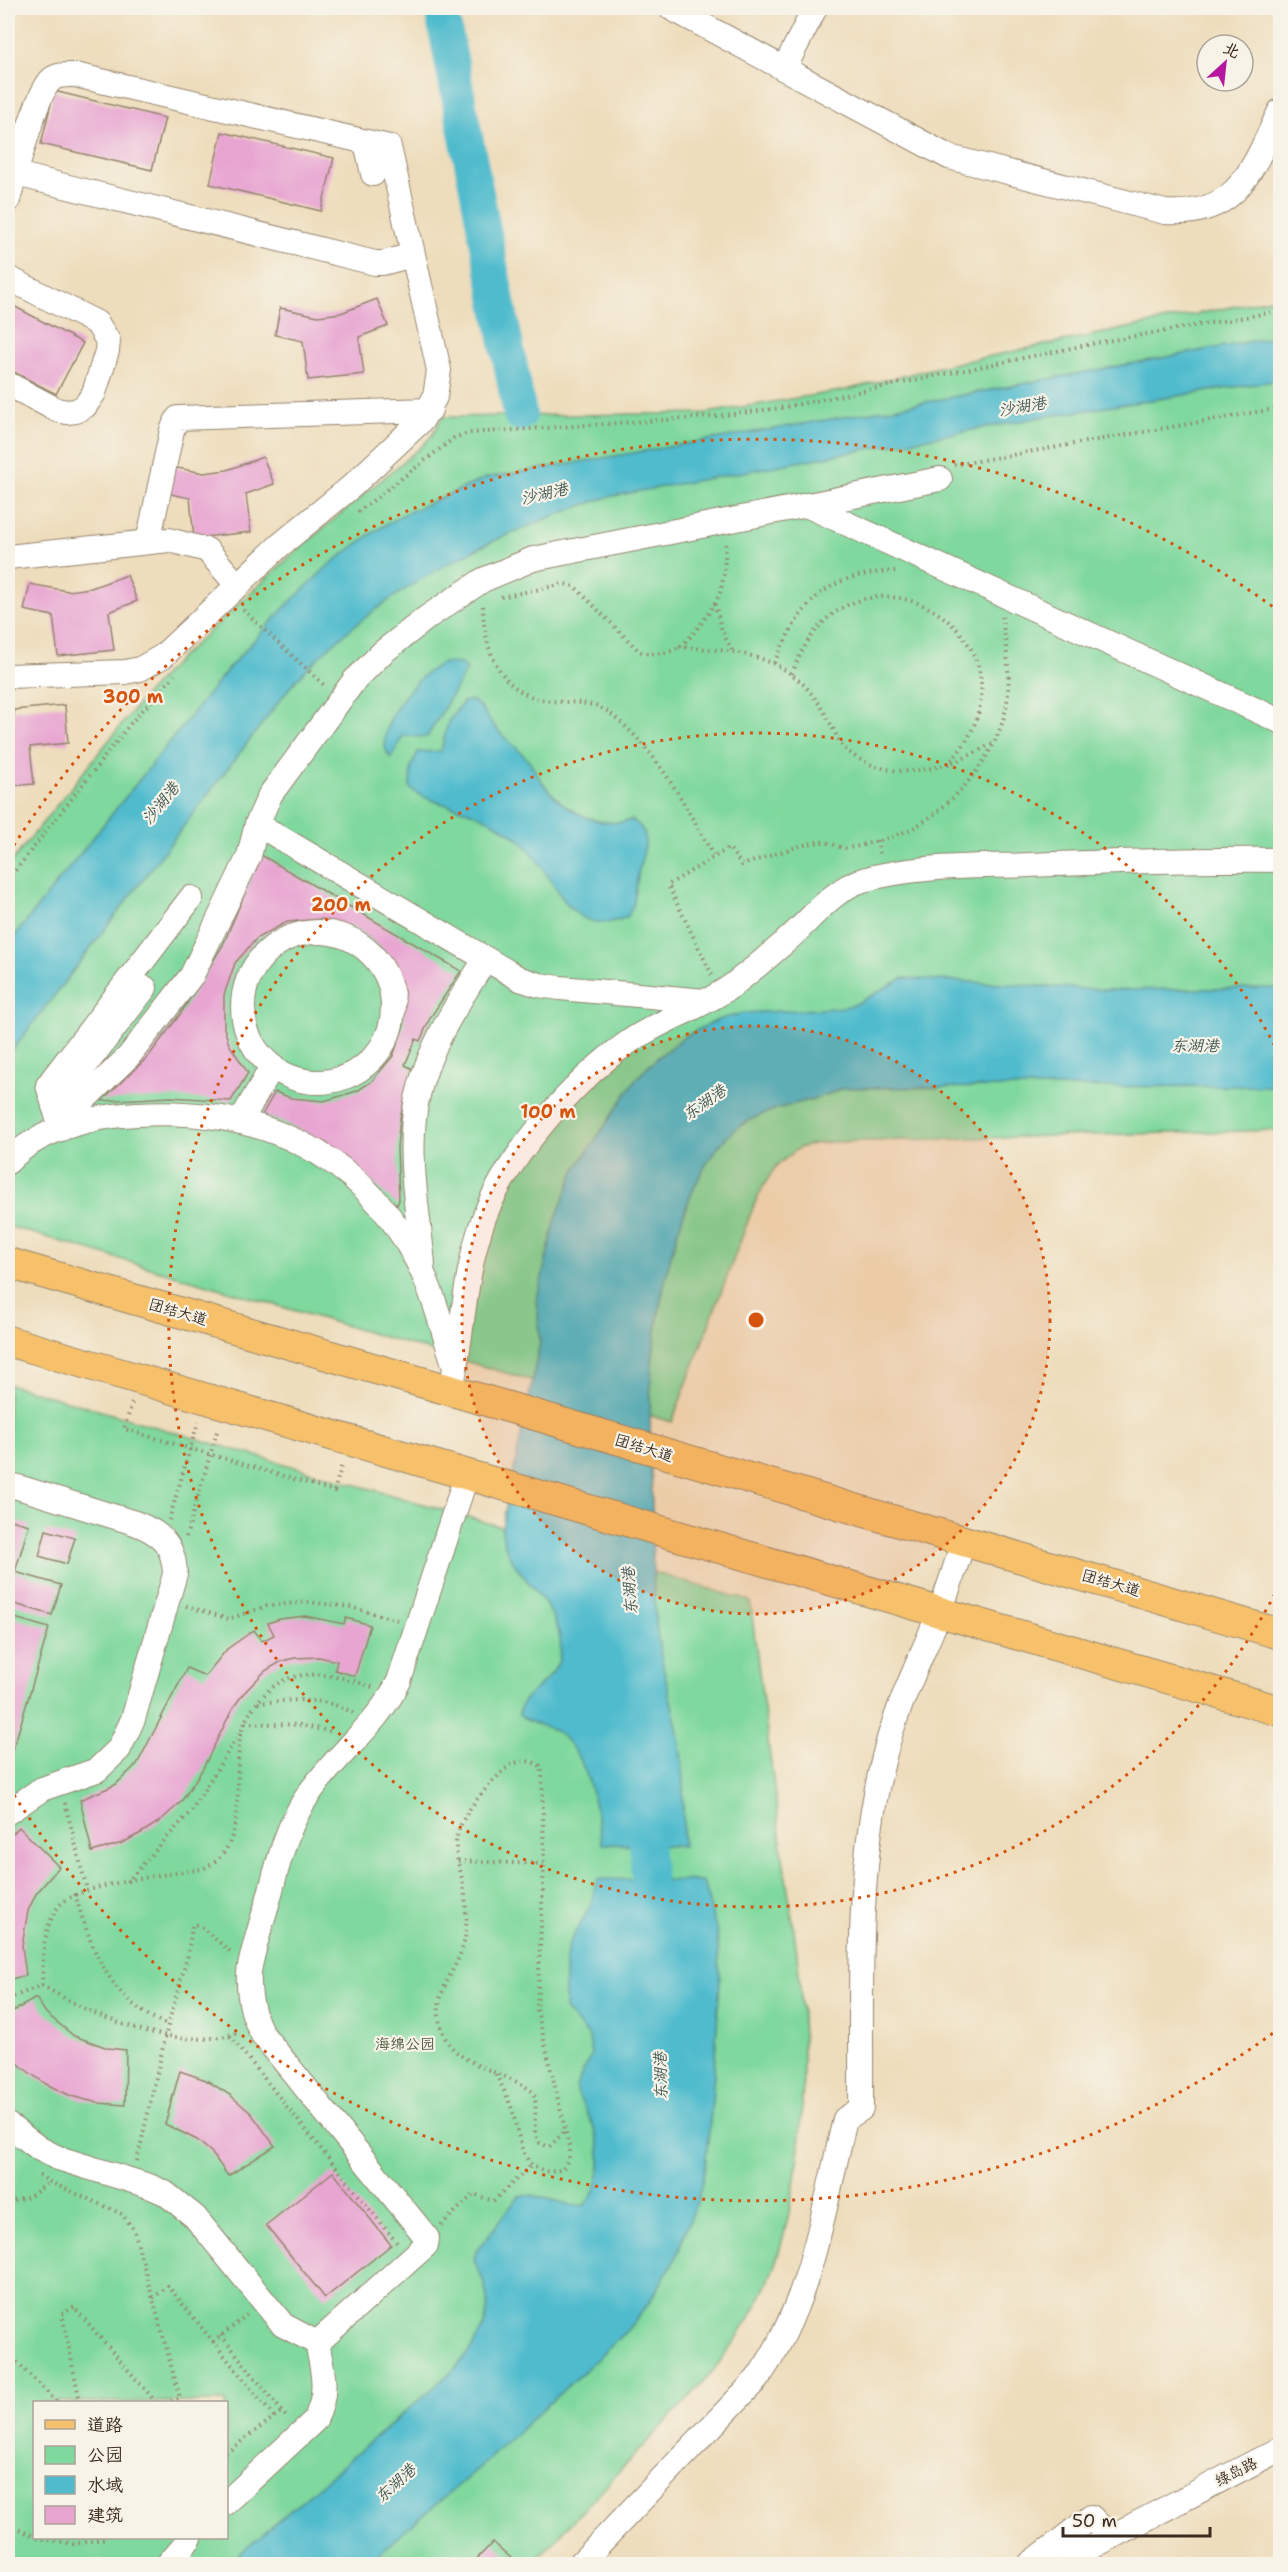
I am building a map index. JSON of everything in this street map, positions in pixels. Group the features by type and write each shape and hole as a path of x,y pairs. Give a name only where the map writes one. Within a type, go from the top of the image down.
{"main road":[{"name":"团结大道","path":"8,1263 453,1379 508,1407 1281,1634"},
{"path":"8,1341 1281,1711"}],"street":[{"path":"671,8 949,157 1165,212 1196,211 1222,202 1236,192 1247,176 1281,111"},
{"path":"784,69 815,8"},
{"path":"8,200 46,86 54,77 66,75 389,147 439,370 438,383 430,410 397,446 279,546 243,599 163,656 140,669 125,672 8,676"},
{"path":"366,142 373,174"},
{"path":"16,174 375,263 383,264 413,255"},
{"path":"8,278 97,323 108,340 107,351 93,393 85,406 76,411 57,410 8,384"},
{"path":"148,542 172,430 178,418 430,410"},
{"path":"8,1162 28,1145 44,1136 58,1120 129,1056 192,975 249,856 257,824 270,795 354,681 401,637 482,591 522,562 552,554 940,479"},
{"path":"806,505 1281,721"},
{"path":"8,557 169,540 207,550 243,599"},
{"path":"257,824 520,979 539,985 713,997"},
{"path":"453,1379 470,1274 485,1216 506,1176 531,1138 567,1098 609,1057 629,1042 713,997 784,943 846,888 860,881 884,875 926,869 1281,860"},
{"path":"58,1120 48,1085 191,898"},
{"path":"303,933 339,935 370,953 386,976 393,1004 390,1032 375,1056 353,1074 326,1082 297,1080 272,1067 253,1045 243,1018 244,990 256,964 277,944 303,933"},
{"path":"453,1379 424,1274 413,1157 417,1100 439,1036 485,960"},
{"path":"58,1120 145,988"},
{"path":"240,1122 272,1067"},
{"path":"58,1120 173,1112 240,1122 287,1136 315,1149 336,1162 355,1178 391,1217 424,1274"},
{"path":"317,2343 426,2245 427,2238 257,2024 249,1992 249,1972 285,1840 294,1819 317,1782 363,1733 393,1694 475,1476"},
{"path":"8,1484 135,1523 164,1538 173,1555 175,1574 133,1719 119,1749 97,1770 54,1784 25,1798 8,1812"},
{"path":"580,2565 757,2379 770,2360 793,2314 812,2256 845,2120 861,2109 862,1895 866,1854 883,1758 895,1720 940,1611 964,1540"},
{"path":"8,2124 31,2143 58,2158 165,2193 195,2217 282,2325 317,2343"},
{"path":"228,2501 315,2420 324,2397 325,2380 317,2343"},
{"name":"绿岛路","path":"1078,2560 1110,2537 1281,2450"},
{"path":"1030,2565 1091,2517 1110,2537"},
{"path":"168,2565 189,2539"}],"path":[{"path":"357,512 454,438 469,434 709,417 780,408 1101,342 1281,311"},
{"path":"940,479 938,468 1281,408"},
{"path":"679,647 715,603 721,589 728,520"},
{"path":"774,663 799,615 816,596 849,579 873,573 903,571"},
{"path":"714,857 683,800 653,756 612,715 589,704 534,698 520,691 497,669 485,635 482,591 570,585 581,592 639,651 651,654 679,647 733,652 774,663 792,674 814,697 842,746 848,752 872,764 907,771 945,767 995,741"},
{"path":"792,674 798,656 816,628 828,616 850,604 873,598 890,597 906,599 937,611 956,627 970,647 977,662 981,695 975,727 957,755 945,767"},
{"path":"235,617 243,599"},
{"path":"243,599 255,620 318,680"},
{"path":"715,603 722,632 733,652"},
{"path":"713,997 668,885 729,848 742,865 819,842 844,848 898,834 921,823 950,800 969,779 995,741 1004,718 1009,681 1000,610"},
{"path":"8,880 131,723 182,667"},
{"path":"132,1403 124,1430 210,1455 334,1491 342,1464"},
{"path":"164,1538 198,1422"},
{"path":"175,1574 218,1428"},
{"path":"168,1600 225,1619 285,1603 334,1604 372,1612 418,1627"},
{"path":"127,1882 191,1811 257,1703 272,1687 307,1674 331,1675 393,1694"},
{"path":"257,1703 304,1700 331,1703 342,1707 363,1733"},
{"path":"245,1723 300,1725 363,1733"},
{"path":"42,1985 44,1950 50,1924 59,1906 75,1894 202,1869 212,1865 222,1856 229,1845 234,1827 243,1728"},
{"path":"496,2074 513,2112 519,2144 526,2158 549,2171 559,2170 566,2166 570,2153 537,2010 544,1864 542,1770 536,1763 525,1761 502,1771 475,1803 458,1832 455,1845 466,1906 465,1937 462,1950 441,1992 438,2005 446,2039 461,2054 496,2074 518,2082 533,2092 536,2107 535,2129 540,2143 552,2146 565,2132"},
{"path":"54,1784 68,1810 87,1890"},
{"path":"458,1861 544,1864"},
{"path":"75,1894 94,1953 111,1981 138,2009 168,2025"},
{"path":"132,2181 165,2035 184,1973 193,1925 197,1924 213,1937 249,1972"},
{"path":"8,1999 42,1985"},
{"path":"42,1985 62,1998 101,2015 165,2035 201,2038 230,2036 257,2024"},
{"path":"230,2036 410,2259"},
{"path":"427,2238 474,2194 493,2201 533,2164"},
{"path":"31,2169 50,2182 116,2211 129,2222 134,2230 180,2398 174,2401"},
{"path":"8,2202 29,2198 50,2182"},
{"path":"153,2298 168,2286 274,2417"},
{"path":"213,2342 263,2302"},
{"path":"80,2401 62,2314 74,2307 154,2401"},
{"path":"221,2335 282,2411 228,2452"},
{"path":"8,2368 16,2361 55,2401"},
{"path":"8,2525 33,2536"},
{"path":"43,2539 74,2544 102,2539"},
{"path":"58,2543 64,2539"}],"green space":[{"path":"1280,297 1280,1130 831,1142 799,1148 776,1166 754,1205 672,1422 8,1226 8,866 147,693 178,660 295,552 422,446 433,434 442,417 706,413 846,390 947,365"},
{"name":"海绵公园","path":"8,1384 750,1601 797,1952 801,2002 803,2083 801,2126 790,2209 768,2282 756,2308 717,2366 532,2564 8,2564"}],"water":[{"name":"沙湖港","path":"1280,336 1280,380 1042,417 608,497 520,529 436,571 396,595 358,623 323,653 290,687 8,1056 8,944 228,669 283,609 329,565 375,531 402,515 486,478 872,412"},
{"path":"444,663 461,664 467,669 427,737 403,736 391,758 385,748 390,720 409,690 433,668"},
{"path":"470,700 478,705 499,731 528,760 549,790 569,808 593,819 605,822 632,820 640,826 645,834 645,846 634,903 628,916 607,922 590,921 577,913 565,901 533,854 521,841 480,816 431,800 415,793 410,788 411,767 418,752 441,751 448,722 463,702"},
{"path":"903,978 1105,990 1280,988 1280,1086 844,1088 752,1119 725,1139 708,1161 694,1188 682,1220 663,1289 651,1382 650,1439 655,1606 660,1650 682,1761 683,1846 602,1844 590,1786 579,1758 561,1735 519,1715 521,1705 527,1697 557,1666 560,1639 556,1623 548,1609 510,1556 504,1542 502,1527 540,1343 537,1299 556,1218 575,1170 636,1079 657,1058 685,1036 718,1020 743,1013 854,1005"},
{"path":"598,1879 703,1881 717,1932 720,1981 705,2167 698,2199 674,2261 649,2303 624,2334 480,2467 366,2564 228,2564 456,2368 476,2341 483,2329 486,2317 488,2305 486,2292 474,2260 476,2252 519,2196 533,2195 583,2206 595,2189 600,2168 599,2145 576,2086 591,2055 589,2036 565,2009 565,1961 569,1944 590,1906"}],"building":[{"path":"54,91 165,118 152,170 41,144"},
{"path":"222,132 334,158 321,211 210,184"},
{"path":"377,299 388,326 359,337 364,374 308,380 303,341 275,335 280,308 318,316 341,313"},
{"path":"8,303 83,343 56,394 8,369"},
{"path":"263,457 274,484 246,494 251,532 194,538 190,498 161,492 167,466 204,473 227,470"},
{"path":"127,575 137,601 109,612 114,650 58,656 53,616 24,610 30,584 68,591 91,588"},
{"path":"65,705 68,743 30,747 34,784 8,786 8,719 14,718 14,710"},
{"path":"261,855 461,971 430,1018 420,1041 416,1039 405,1065 413,1069 400,1118 397,1147 399,1200 397,1205 326,1143 262,1115 275,1092 291,1098 324,1101 357,1091 371,1082 393,1056 404,1025 404,991 391,960 380,947 353,927 321,919 287,922 257,938 235,963 224,995 224,1028 229,1044 248,1073 231,1101 171,1097 101,1101 148,1057 181,1013 223,945"},
{"path":"8,1519 29,1525 15,1572 61,1585 52,1615 8,1602 10,1570 8,1569"},
{"path":"46,1530 75,1538 67,1564 39,1556"},
{"path":"8,1616 49,1628 8,1767"},
{"path":"305,1616 344,1624 346,1618 370,1625 355,1676 335,1670 337,1661 319,1657 282,1661 265,1671 233,1708 202,1770 181,1802 160,1821 141,1833 122,1843 92,1852 80,1800 115,1785 137,1764 187,1668 205,1676 227,1649 254,1630 262,1641 274,1635 268,1623"},
{"path":"19,1827 59,1867 36,1894 28,1911 22,1946 26,1975 8,1980 8,1839"},
{"path":"36,1998 46,2013 74,2036 108,2048 126,2050 125,2105 98,2103 71,2096 46,2084 23,2068 8,2052 8,2014"},
{"path":"180,2071 206,2080 230,2095 251,2113 275,2146 228,2176 211,2152 197,2140 165,2124"},
{"path":"333,2172 391,2245 325,2298 266,2225"},
{"path":"493,2542 513,2560 508,2564 472,2564"}],"waterway":[{"path":"441,8 520,414"},
{"name":"东湖港","path":"643,1799 652,1928"}]}
